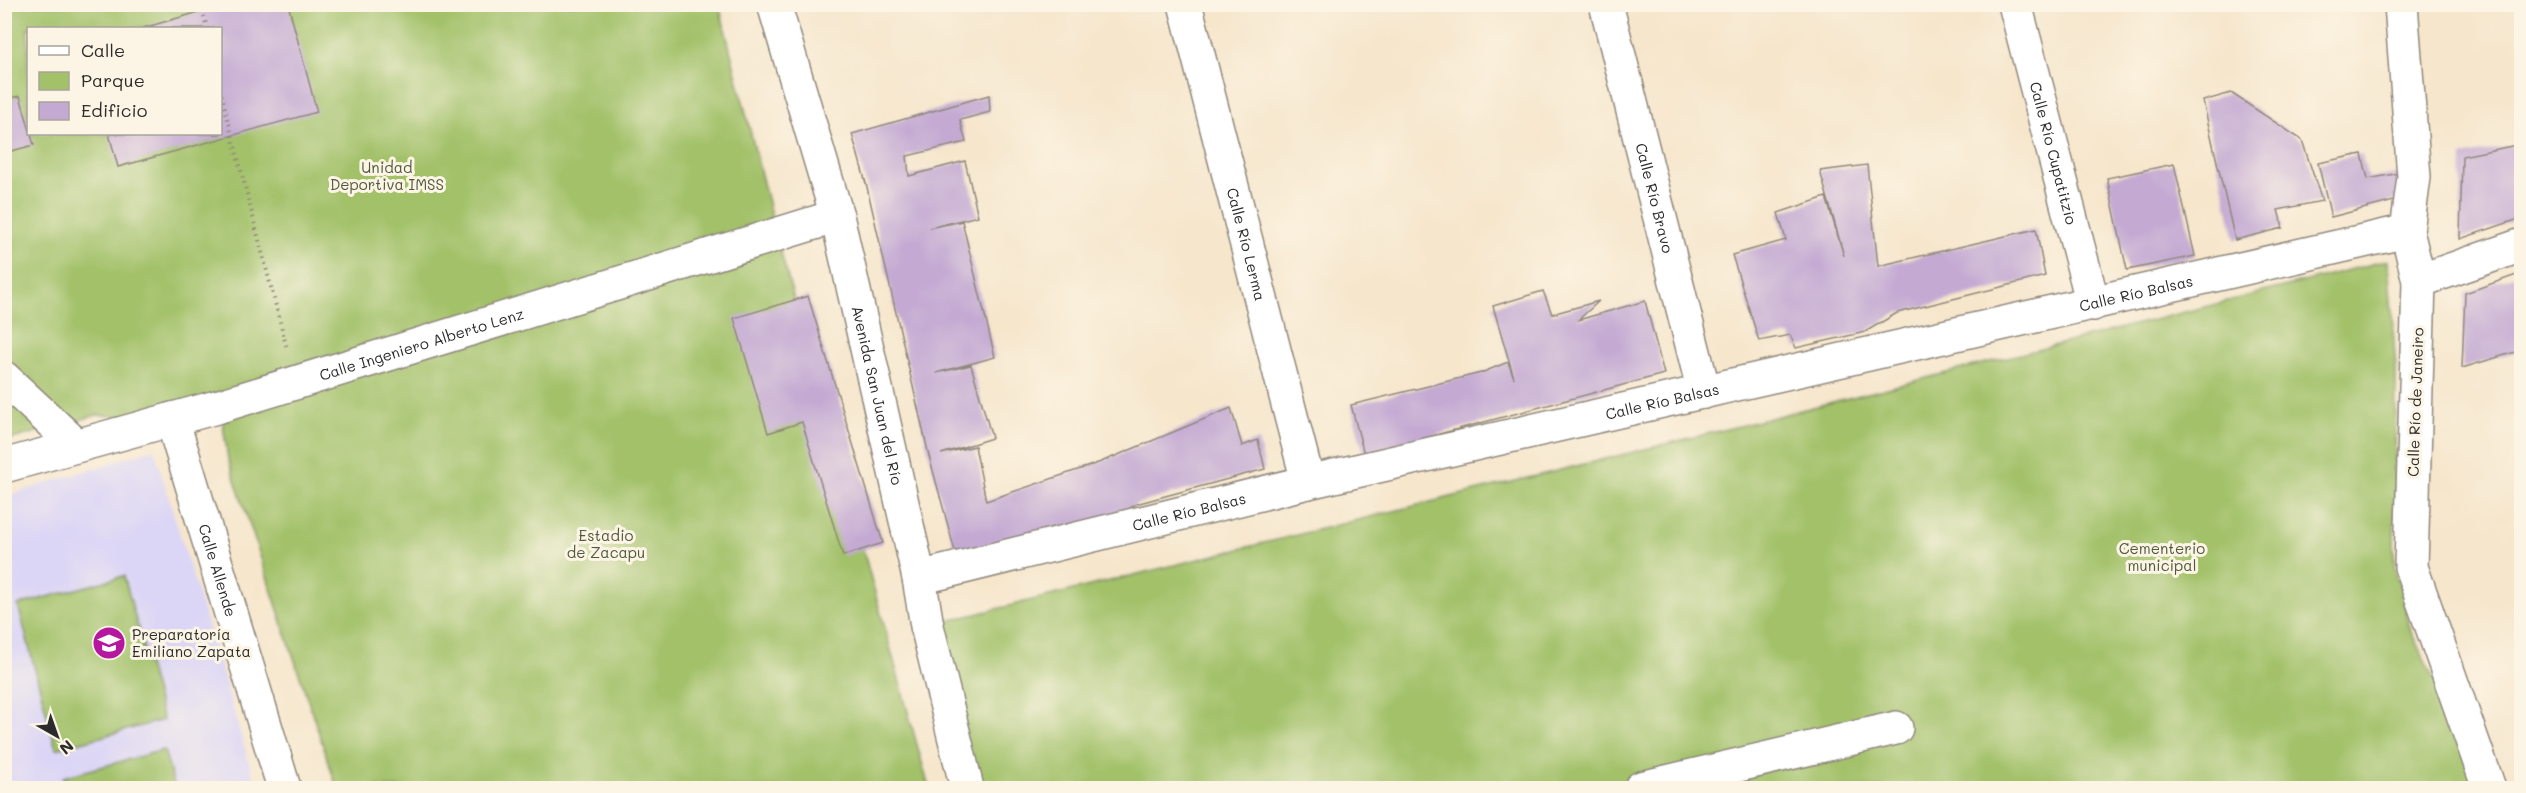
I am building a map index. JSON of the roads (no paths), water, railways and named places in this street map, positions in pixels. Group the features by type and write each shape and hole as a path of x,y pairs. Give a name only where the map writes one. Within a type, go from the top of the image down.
{"street":[{"name":"Avenida San Juan del Río","path":"774,4 837,216 919,578 927,626 967,789"},
{"name":"Calle Río Lerma","path":"1185,4 1308,482"},
{"name":"Calle Río Bravo","path":"1606,4 1704,392"},
{"name":"Calle Río Cupatitzio","path":"2014,4 2093,304"},
{"name":"Calle Río de Janeiro","path":"2401,4 2415,177 2407,231 2419,280 2411,567 2489,789"},
{"name":"Calle Ingeniero Alberto Lenz","path":"4,466 296,382 837,216"},
{"name":"Calle Río Balsas","path":"919,578 1308,482 2407,231"},
{"path":"2419,280 2522,245"},
{"path":"4,378 76,445"},
{"name":"Calle Allende","path":"172,419 284,789"},
{"path":"1641,789 1896,728"}],"place":[{"name":"Preparatoría Emiliano Zapata","path":"109,643"}],"park label":[{"name":"Unidad Deportiva IMSS","path":"387,176"},
{"name":"Estadio de Zacapu","path":"606,544"},
{"name":"Cementerio municipal","path":"2162,556"}]}
